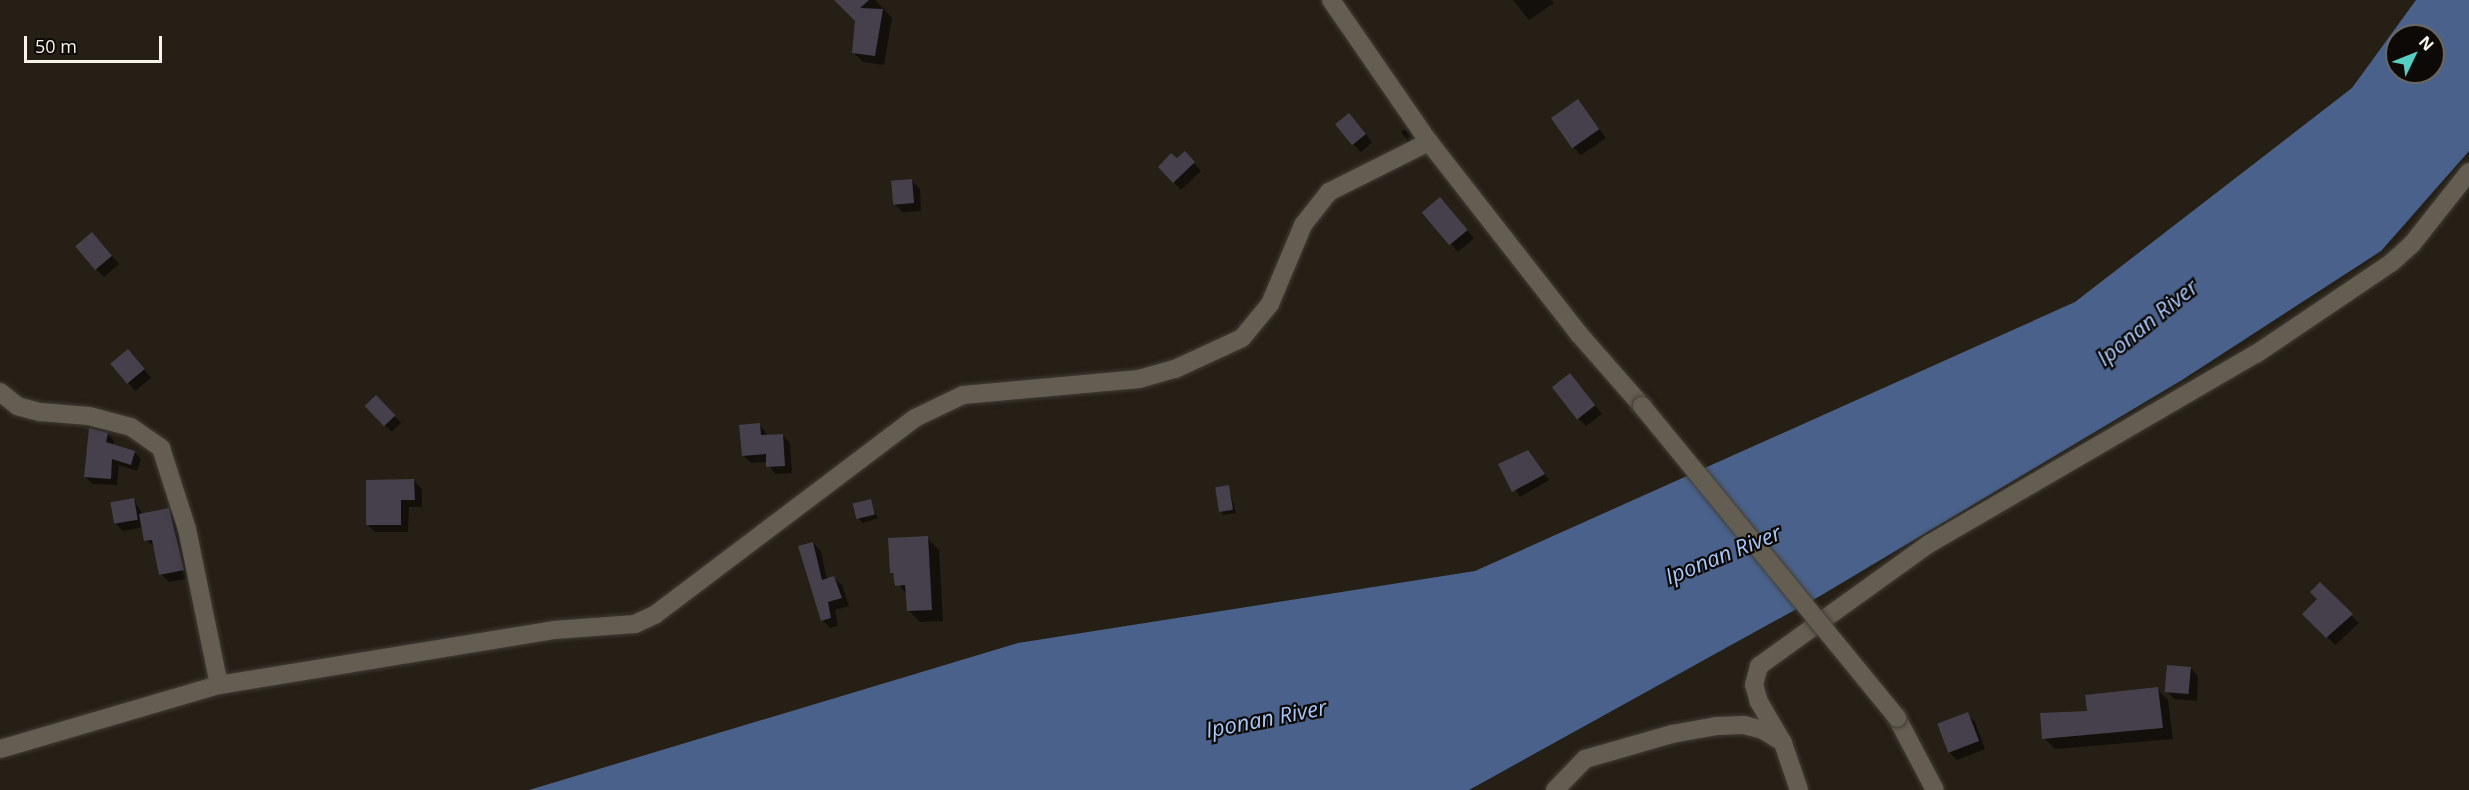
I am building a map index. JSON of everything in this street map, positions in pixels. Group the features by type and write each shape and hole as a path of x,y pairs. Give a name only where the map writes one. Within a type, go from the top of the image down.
{"street":[{"path":"1331,0 1429,142 1579,334 1642,406 1897,718 1935,790"},
{"path":"0,750 219,685 554,630 635,624 656,614 915,418 963,394 1139,379 1174,369 1242,338 1279,288 1303,225 1329,192 1429,142"},
{"path":"1799,790 1783,743 1759,702 1754,685 1759,666 1929,544 2256,354 2391,263 2412,244 2469,172"},
{"path":"0,392 17,406 29,410 89,416 131,427 161,448 187,529 219,685"},
{"path":"1555,790 1585,759 1672,734 1744,725 1763,730 1783,743"}],"water":[{"name":"Iponan River","path":"2416,0 2469,0 2469,151 2381,251 2182,380 1820,596 1469,790 529,790 1018,643 1475,571 2075,302 2352,88 2385,43 2385,84 2445,84 2445,24 2399,24"}],"building":[{"path":"834,0 869,0 860,8 883,9 875,56 852,53 855,21"},
{"path":"1578,99 1599,129 1572,148 1551,118"},
{"path":"1349,113 1366,134 1352,145 1335,124"},
{"path":"1185,151 1195,162 1173,183 1158,167 1171,153 1177,158"},
{"path":"912,179 914,203 893,205 891,181"},
{"path":"1440,197 1468,230 1449,245 1422,212"},
{"path":"92,232 112,256 95,270 75,246"},
{"path":"128,349 145,369 127,384 110,364"},
{"path":"1570,373 1595,405 1577,419 1552,387"},
{"path":"376,395 395,415 384,426 364,406"},
{"path":"760,423 761,435 783,434 785,466 766,467 766,454 742,456 739,425"},
{"path":"89,428 108,433 106,442 135,451 131,465 112,459 111,479 84,477"},
{"path":"1528,450 1545,474 1512,492 1498,464"},
{"path":"414,479 415,500 401,500 401,525 366,525 366,480"},
{"path":"1229,485 1233,510 1219,512 1215,487"},
{"path":"134,498 138,520 114,524 110,502"},
{"path":"871,499 875,515 856,519 853,504"},
{"path":"169,508 184,570 159,575 152,540 144,541 139,514"},
{"path":"928,536 932,610 907,611 905,585 895,586 893,573 890,573 888,538"},
{"path":"813,542 822,580 834,576 842,598 828,602 831,618 821,621 798,546"},
{"path":"2320,582 2353,614 2326,638 2302,614 2317,599 2310,592"},
{"path":"2167,665 2191,667 2189,694 2165,692"},
{"path":"2158,687 2163,728 2042,739 2040,713 2087,711 2085,695"},
{"path":"1968,712 1979,741 1948,753 1937,724"}]}
